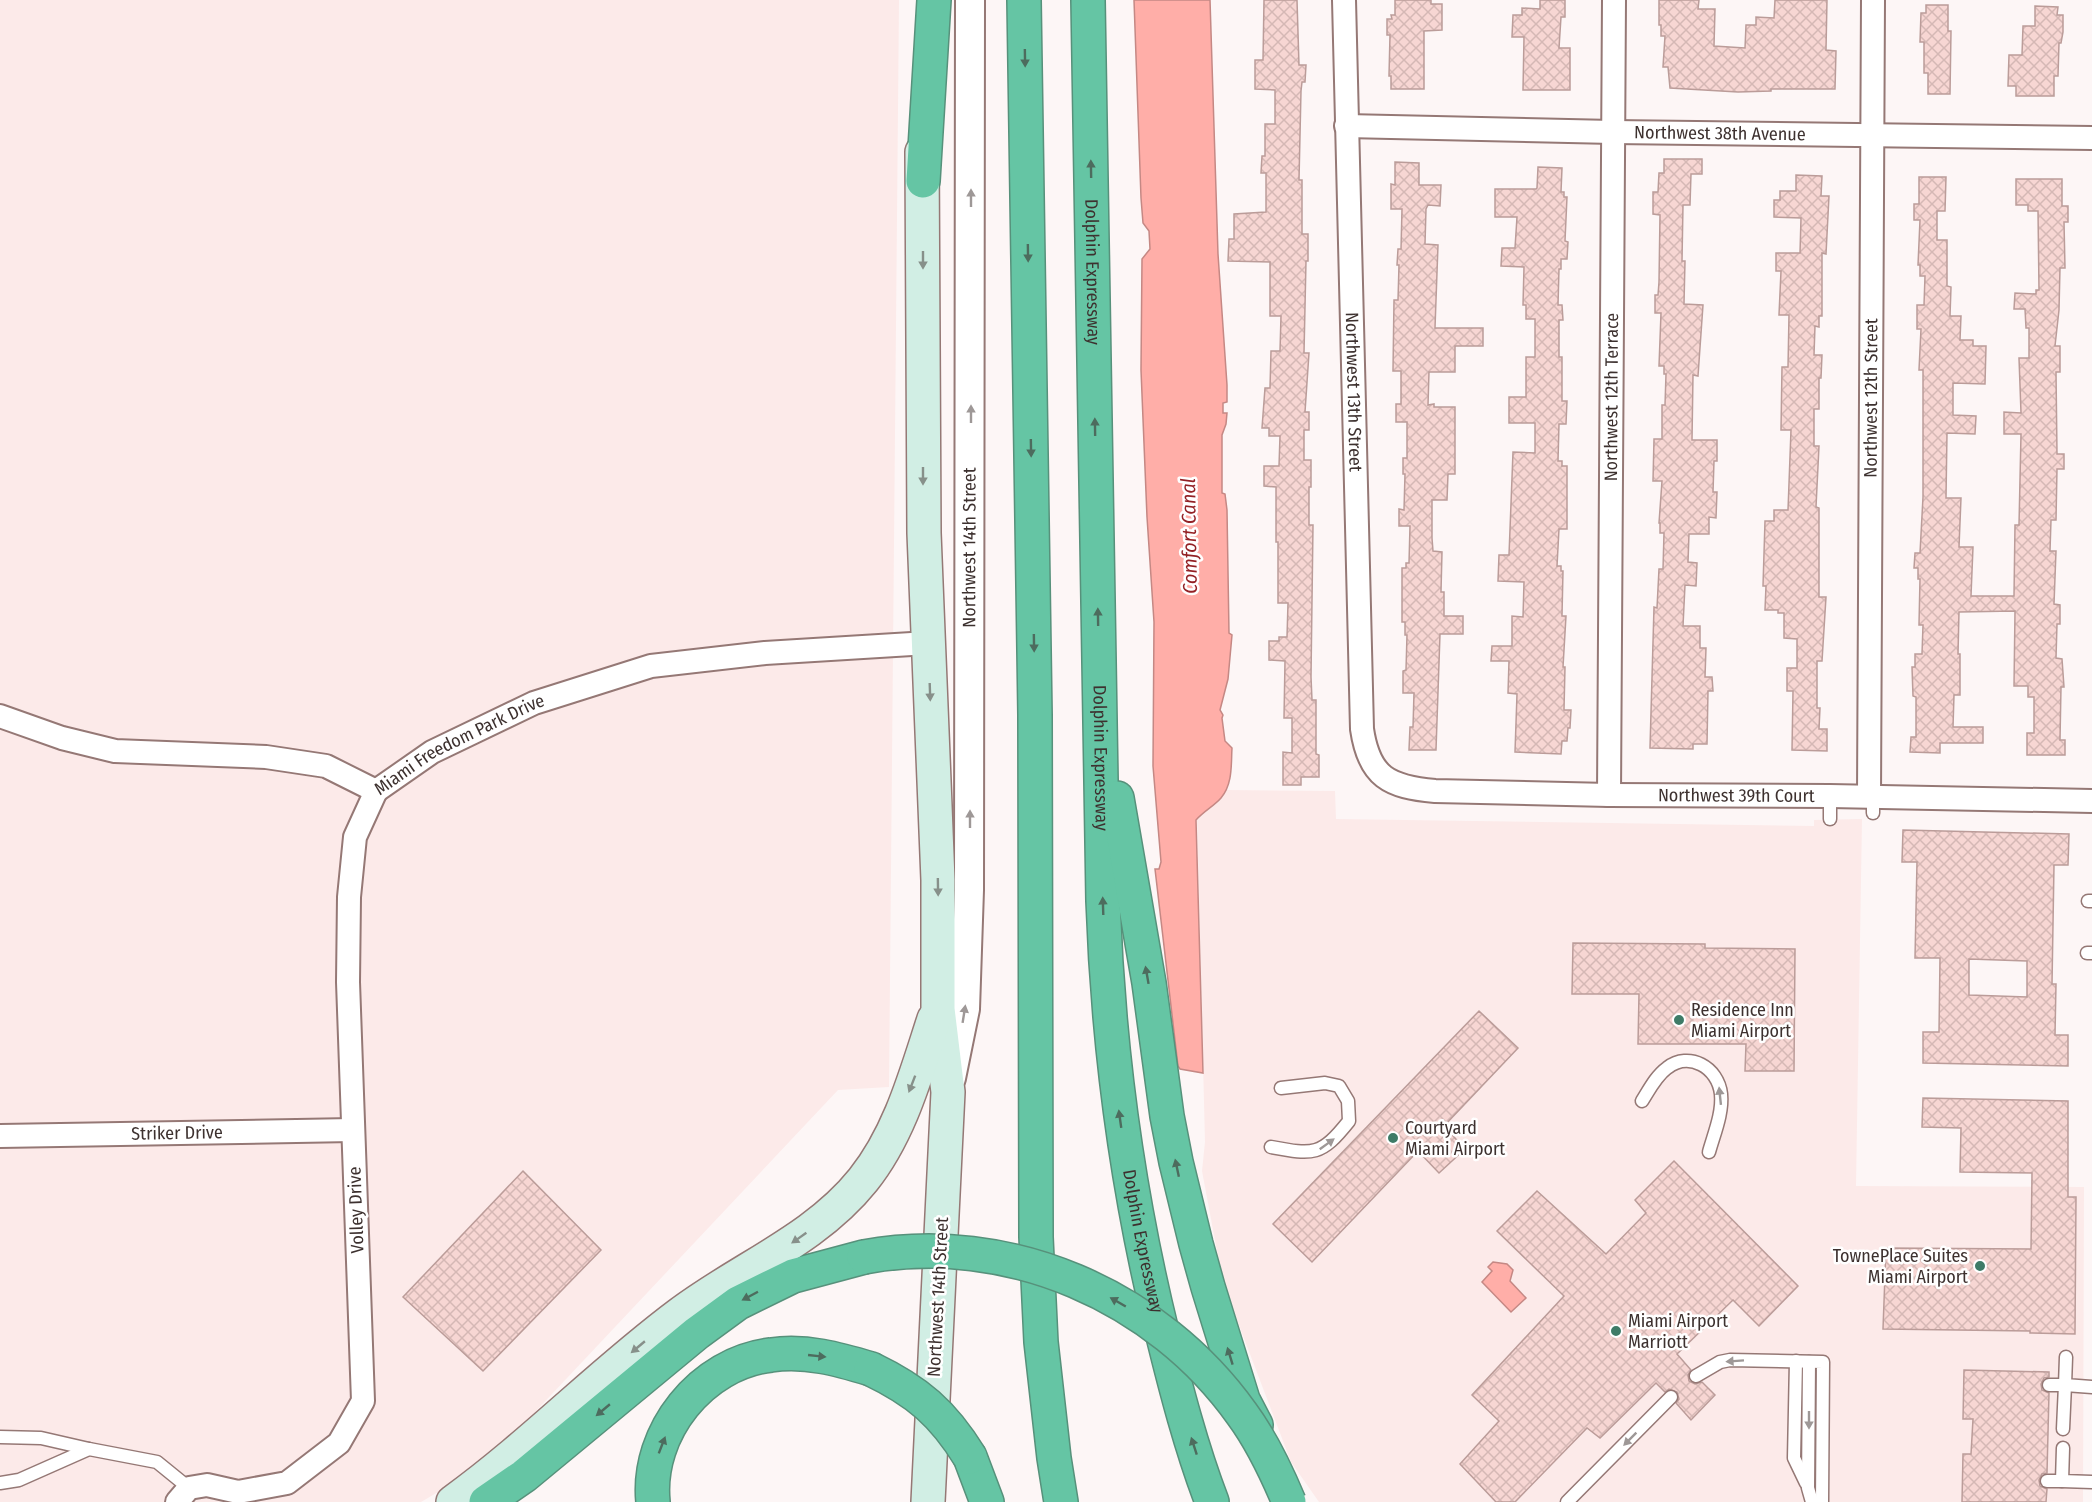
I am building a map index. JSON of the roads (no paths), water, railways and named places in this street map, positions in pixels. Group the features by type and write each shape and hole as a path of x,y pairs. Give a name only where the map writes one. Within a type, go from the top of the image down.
{"highway":[{"path":"923,181 934,0"},
{"path":"1024,0 1035,727 1036,1237 1041,1342 1061,1502"},
{"name":"Dolphin Expressway","path":"1089,0 1105,951 1112,1048 1126,1160 1138,1229 1170,1366 1212,1502"},
{"path":"1100,697 1149,983 1167,1116 1196,1244 1243,1400 1282,1475 1300,1502"},
{"path":"486,1502 524,1476 697,1332 738,1303 793,1276 864,1257 922,1252 989,1256 1050,1271 1082,1283 1116,1300 1152,1322 1170,1336 1216,1381 1243,1415 1269,1457 1289,1502"},
{"path":"654,1502 657,1458 671,1424 691,1396 718,1374 738,1364 759,1357 784,1354 821,1356 871,1369 908,1388 949,1426 970,1457 987,1502"}],"main road":[{"name":"Northwest 14th Street","path":"918,0 923,181 924,533 938,880 938,1008 948,1092 928,1502"},
{"path":"453,1502 682,1312 789,1245 826,1218 847,1198 868,1173 888,1141 914,1079 938,1008"}],"street":[{"name":"Northwest 14th Street","path":"948,1092 965,1009 969,890 970,0"},
{"name":"Northwest 13th Street","path":"1344,0 1362,729 1369,759 1384,777"},
{"name":"Northwest 12th Terrace","path":"1609,795 1614,0"},
{"name":"Northwest 12th Street","path":"1872,802 1873,0"},
{"name":"Northwest 38th Avenue","path":"1346,126 2092,138"},
{"name":"Miami Freedom Park Drive","path":"0,716 62,738 116,751 266,757 326,766 376,791 432,752 534,703 651,666 765,653 928,643"},
{"name":"Northwest 39th Court","path":"1384,777 1405,787 1435,791 1609,795 1830,795 1872,802 2092,801"},
{"name":"Volley Drive","path":"183,1495 207,1485 238,1492 287,1483 339,1443 363,1401 348,982 349,897 355,837 376,791"},
{"name":"Striker Drive","path":"0,1136 353,1130"}],"lane":[{"path":"1830,795 1830,819"},
{"path":"1642,1101 1662,1072 1670,1065 1690,1061 1699,1062 1707,1067 1713,1074 1721,1094 1718,1122 1708,1152"},
{"path":"1271,1147 1296,1152 1321,1150 1332,1142 1349,1121 1348,1101 1339,1086 1326,1083 1281,1088"},
{"path":"2064,1429 2066,1357"},
{"path":"1696,1376 1720,1362 1741,1360 1823,1362 1822,1502"},
{"path":"1796,1361 1794,1458 1812,1502"},
{"path":"1808,1488 1809,1362"},
{"path":"2049,1385 2092,1387"},
{"path":"1567,1502 1671,1397"},
{"path":"0,1437 41,1438 156,1462 183,1495"},
{"path":"2062,1481 2063,1448"},
{"path":"0,1483 19,1480 89,1449"},
{"path":"2047,1481 2092,1482"}],"water":[{"name":"Comfort Canal","path":"1134,0 1210,0 1218,254 1227,385 1227,402 1223,403 1223,413 1227,413 1222,435 1222,493 1225,494 1227,510 1229,633 1232,635 1228,679 1220,710 1223,715 1225,741 1232,748 1228,787 1218,801 1196,820 1203,1073 1180,1069 1178,1066 1155,869 1159,869 1161,862 1153,766 1154,622 1141,370 1142,259 1150,249 1149,231 1143,223 1141,198"},
{"path":"1493,1262 1507,1264 1513,1270 1510,1281 1526,1298 1511,1312 1482,1282 1492,1271 1488,1267"}],"place":[{"name":"Residence Inn Miami Airport","path":"1679,1020"},
{"name":"Courtyard Miami Airport","path":"1393,1138"},
{"name":"TownePlace Suites Miami Airport","path":"1980,1266"},
{"name":"Miami Airport Marriott","path":"1616,1331"}]}
